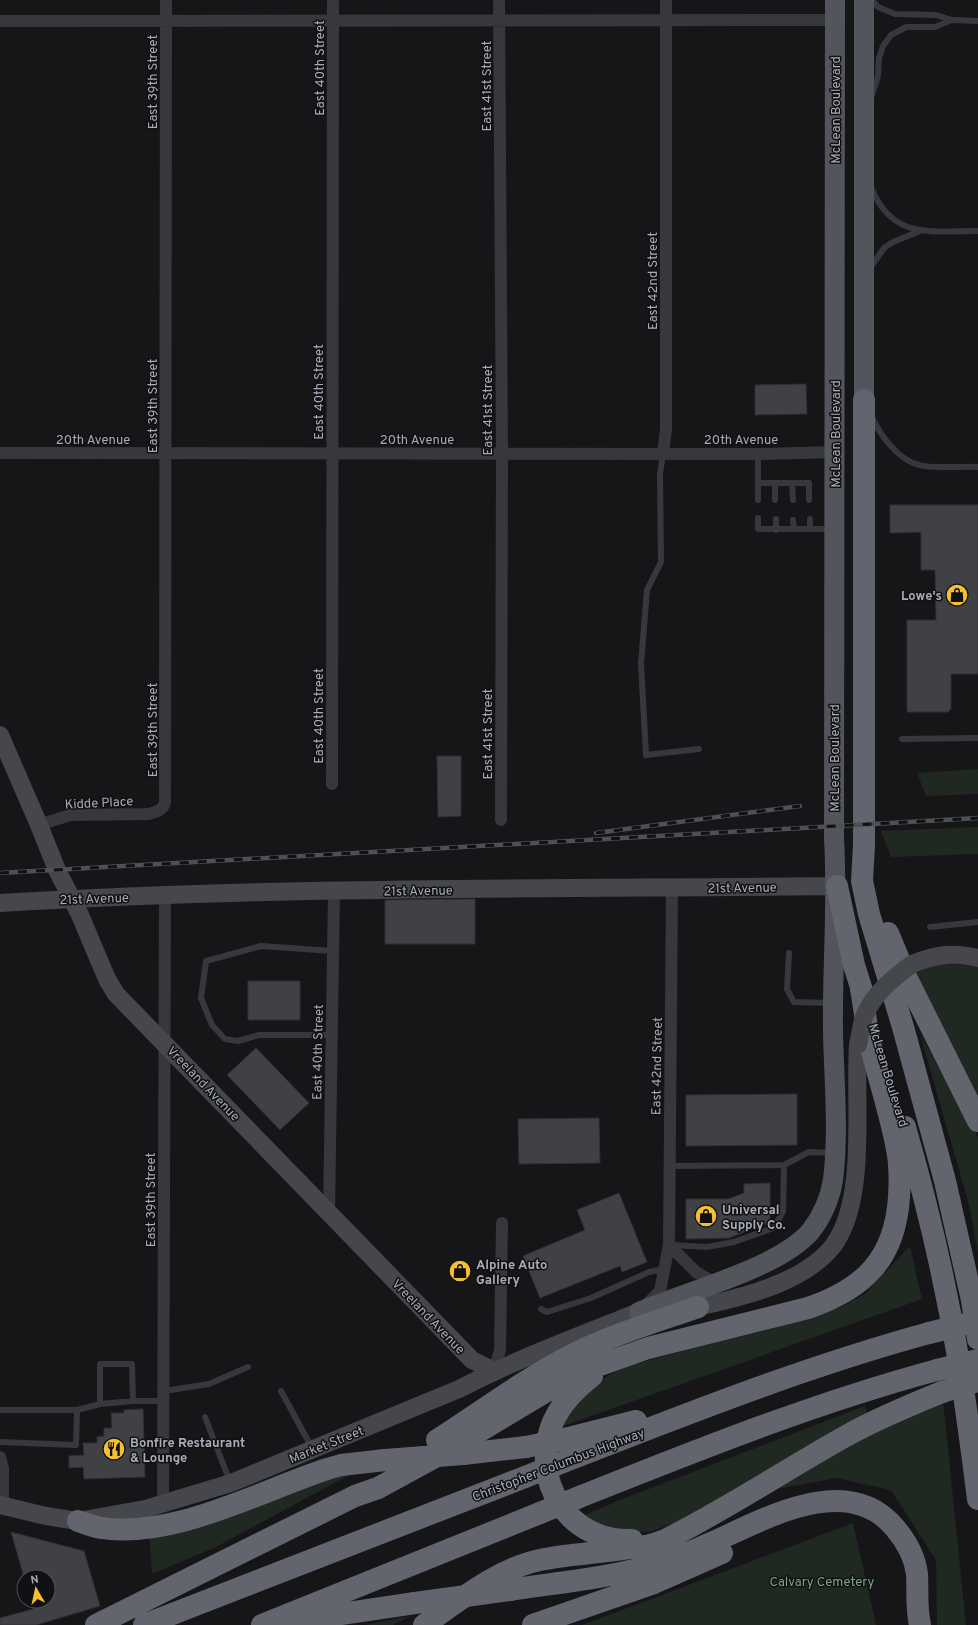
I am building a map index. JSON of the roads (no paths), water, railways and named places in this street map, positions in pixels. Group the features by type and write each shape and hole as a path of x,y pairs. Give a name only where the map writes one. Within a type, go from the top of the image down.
{"highway":[{"name":"McLean Boulevard","path":"864,400 864,845 862,881 869,914 933,1132 976,1314 978,1339"},
{"path":"864,845 874,894 888,935 907,979 978,1121"},
{"name":"McLean Boulevard","path":"837,886 845,928 861,989 879,1036 906,1128 939,1260 958,1357 978,1499"},
{"path":"96,1625 355,1496 378,1488 448,1450 555,1386 589,1369 648,1348 808,1308 832,1300 855,1286 873,1270 887,1248 894,1230 898,1209 900,1181 897,1150 872,1052 861,989"},
{"path":"355,1496 372,1482 545,1370 600,1342 698,1308"},
{"name":"Christopher Columbus Highway","path":"144,1625 734,1396 859,1353 929,1333 976,1314"},
{"path":"624,1356 596,1372 564,1402 553,1422 547,1442 545,1458 547,1478 554,1495 562,1508 584,1527 605,1537 630,1540 677,1533"},
{"path":"262,1625 577,1498 800,1412 855,1393 978,1360"},
{"path":"424,1625 488,1582 513,1569 538,1560 644,1546 664,1541 703,1520 847,1435 894,1412 942,1392 978,1381"},
{"path":"78,1521 110,1529 132,1529 160,1525 190,1519 327,1469 348,1464 526,1447 565,1439 734,1396"},
{"path":"270,1625 614,1574 646,1567 709,1544 790,1509 828,1502 844,1501 860,1504 885,1518 894,1527 909,1549 914,1560 917,1573 916,1621"},
{"path":"533,1625 654,1583 688,1569 828,1502"}],"main road":[{"name":"McLean Boulevard","path":"835,0 834,839 837,886"},
{"name":"McLean Boulevard","path":"864,0 864,400"},
{"name":"Vreeland Avenue","path":"0,735 40,825 57,870 72,898 107,979 116,994 472,1360 494,1371"},
{"name":"21st Avenue","path":"0,903 72,898 165,895 837,886"},
{"path":"639,1312 715,1283 776,1257 788,1250 809,1232 818,1220 829,1195 832,1180 834,1153 836,1097 833,1003 833,940 837,886"},
{"name":"Market Street","path":"1,1508 78,1521 115,1516 163,1504 231,1483 459,1390 494,1371 639,1312 698,1308 771,1287 793,1278 815,1263 832,1246 845,1223 853,1198 856,1169 858,1045 864,1016 876,996 892,978 912,964 935,955 965,955 978,958"}],"street":[{"name":"East 39th Street","path":"160,811 164,807 166,792 166,0"},
{"name":"East 40th Street","path":"332,784 333,0"},
{"name":"East 41st Street","path":"499,0 502,453 501,820"},
{"name":"East 42nd Street","path":"663,454 666,429 666,0"},
{"path":"0,21 835,20"},
{"name":"20th Avenue","path":"0,453 758,454 835,452"},
{"name":"Kidde Place","path":"40,825 70,815 148,814 160,811"},
{"name":"East 42nd Street","path":"639,1312 660,1291 669,1245 672,888"},
{"name":"East 40th Street","path":"328,1212 334,892"},
{"name":"East 39th Street","path":"163,1504 165,895"},
{"path":"494,1371 500,1350 502,1223"},
{"path":"669,1245 696,1272 715,1283"},
{"path":"0,1457 3,1468 1,1508"}],"lane":[{"path":"872,0 878,7 895,14 936,15 952,20 978,21"},
{"path":"865,120 878,76 879,58 883,46 891,35 906,27 935,27 952,20"},
{"path":"865,170 882,207 902,226 920,231 978,231"},
{"path":"864,277 884,248 893,242 920,231"},
{"path":"864,400 876,427 904,458 919,466 978,467"},
{"name":"East 42nd Street","path":"663,454 660,474 661,562 647,590 642,664 646,755 698,749"},
{"path":"758,454 758,500"},
{"path":"758,483 809,482 810,500"},
{"path":"775,483 775,500"},
{"path":"792,483 793,500"},
{"path":"758,518 758,529 835,529"},
{"path":"776,519 776,530"},
{"path":"810,519 810,529"},
{"path":"793,520 794,529"},
{"path":"902,738 978,738"},
{"path":"930,927 978,922"},
{"path":"332,1035 259,1035 238,1041 225,1039 212,1025 201,998 206,961 261,946 333,951"},
{"path":"789,953 787,989 794,1002 833,1003"},
{"path":"669,1166 784,1165 809,1152 834,1153"},
{"path":"669,1245 708,1247 734,1242 773,1228 783,1212 784,1165"},
{"path":"541,1310 547,1312 591,1298 649,1272 664,1268"},
{"path":"100,1404 100,1364 132,1364 133,1401"},
{"path":"0,1410 77,1410 100,1404 164,1396 209,1384 248,1368"},
{"path":"281,1391 313,1449"},
{"path":"0,1442 76,1445 77,1410"},
{"path":"205,1417 231,1483"}],"railway":[{"path":"596,833 800,806"},
{"path":"0,873 978,818"}],"place":[{"name":"Lowe's","path":"957,595"},
{"name":"Universal Supply Co.","path":"706,1216"},
{"name":"Alpine Auto Gallery","path":"460,1271"},
{"name":"Bonfire Restaurant & Lounge","path":"114,1449"}],"park label":[{"name":"Calvary Cemetery","path":"822,1581"}]}
